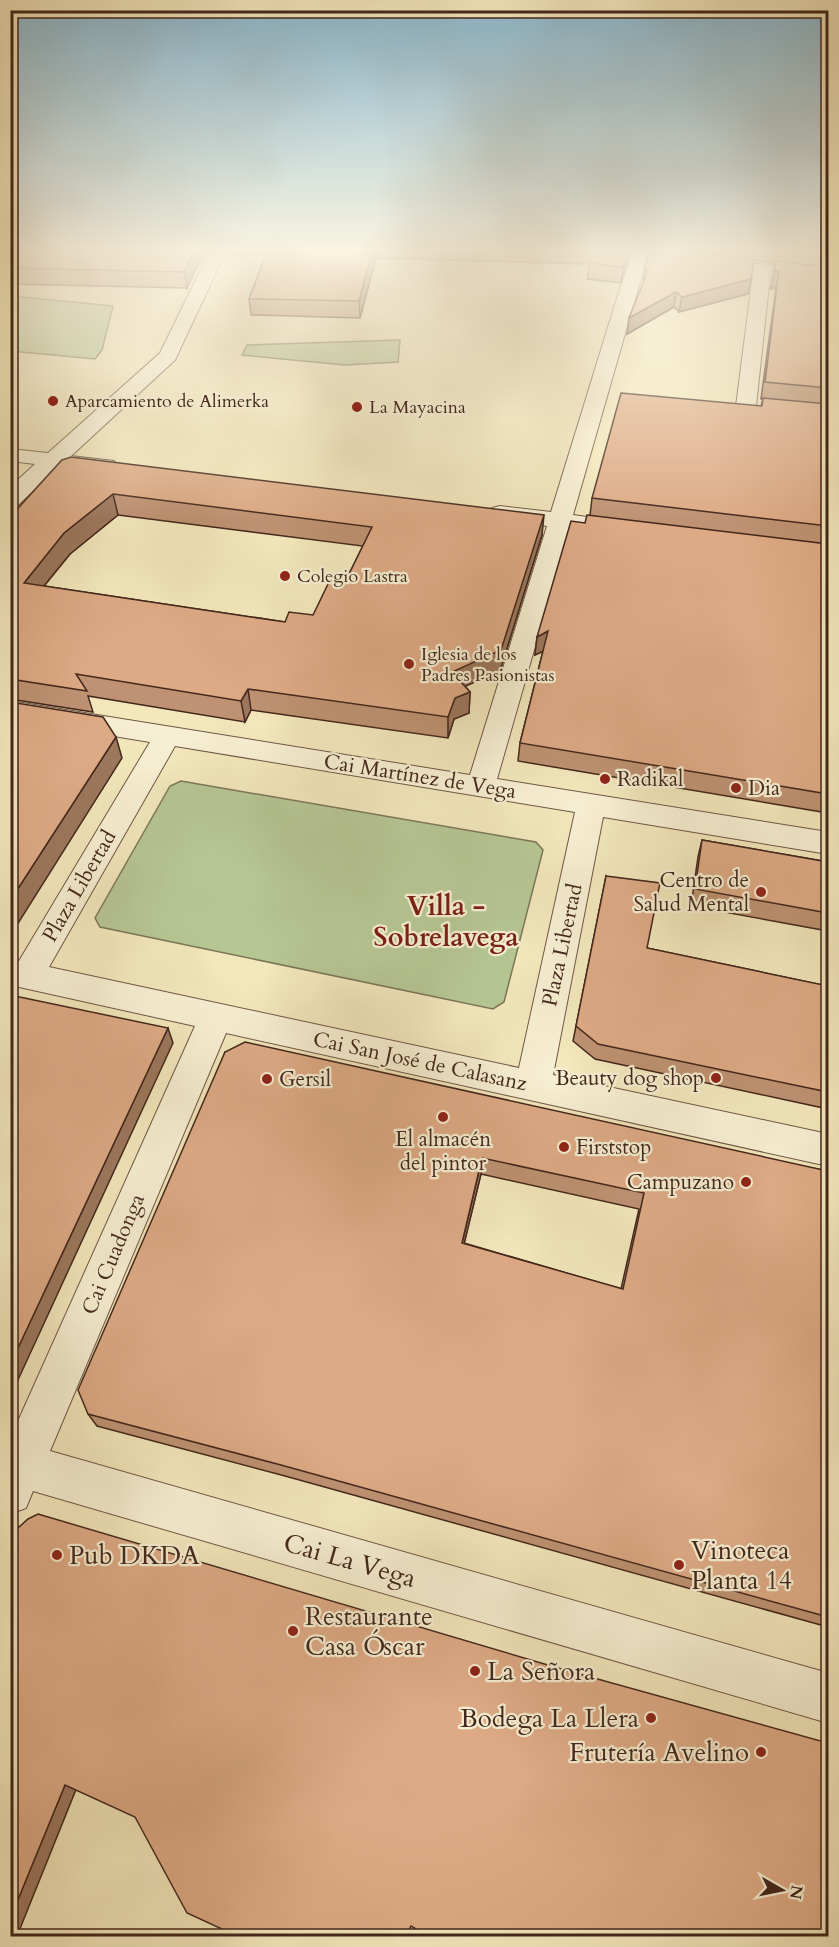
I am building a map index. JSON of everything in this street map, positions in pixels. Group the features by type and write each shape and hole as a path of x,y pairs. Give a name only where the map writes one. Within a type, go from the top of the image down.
{"street":[{"path":"10,500 27,482 168,356 176,340"},
{"path":"481,786 614,340"},
{"path":"746,406 754,340"},
{"path":"598,392 621,394"},
{"path":"724,404 770,408"},
{"path":"10,455 124,468"},
{"path":"479,511 631,529"},
{"name":"Cai Martínez de Vega","path":"10,710 828,843"},
{"name":"Plaza Libertad","path":"19,974 167,736"},
{"name":"Plaza Libertad","path":"533,1085 591,804"},
{"name":"Cai San José de Calasanz","path":"19,974 828,1150"},
{"name":"Cai Cuadonga","path":"15,1473 216,1016"},
{"name":"Cai La Vega","path":"15,1473 828,1698"}],"green space":[{"path":"11,340 105,340 102,350 95,359 11,351"},
{"path":"400,340 398,362 345,365 242,355 247,345"},
{"path":"181,781 536,842 543,850 504,1002 493,1009 100,927 95,918 170,786"}],"building":[{"path":"770,340 828,340 828,388 765,382"},
{"path":"621,393 762,406 763,398 828,404 828,526 592,498"},
{"path":"71,457 544,515 501,650 452,672 470,692 455,698 448,717 248,689 241,701 76,674 87,691 10,679 10,517 62,460","holes":["113,494 372,527 347,578 330,580 313,615 289,612 285,622 24,583 64,533"]},
{"path":"587,515 828,544 828,794 520,743 548,631 537,637 571,521 585,523"},
{"path":"10,702 103,717 116,737 10,901"},
{"name":"Centro de Salud Mental","path":"702,840 828,862 828,913 695,889"},
{"path":"606,876 660,883 647,948 828,986 828,1092 598,1044 576,1026"},
{"path":"10,995 168,1028 10,1365"},
{"path":"245,1042 828,1171 828,1617 281,1465 88,1414 78,1390 225,1052","holes":["482,1158 644,1193 623,1289 462,1243"]},
{"path":"38,1514 558,1668 828,1743 828,1936 428,1936 411,1926 406,1936 237,1936 187,1913 135,1817 65,1785 10,1919 10,1546 18,1528"}],"place":[{"name":"Aparcamiento de Alimerka","path":"53,401"},
{"name":"La Mayacina","path":"357,407"},
{"name":"Colegio Lastra","path":"285,576"},
{"name":"Iglesia de los Padres Pasionistas","path":"409,664"},
{"name":"Radikal","path":"605,779"},
{"name":"Dia","path":"736,788"},
{"name":"Centro de Salud Mental","path":"761,892"},
{"name":"Beauty dog shop","path":"716,1078"},
{"name":"Gersil","path":"267,1079"},
{"name":"El almacén del pintor","path":"443,1117"},
{"name":"Firststop","path":"564,1147"},
{"name":"Campuzano","path":"746,1182"},
{"name":"Pub DKDA","path":"57,1555"},
{"name":"Vinoteca Planta 14","path":"679,1565"},
{"name":"Restaurante Casa Óscar","path":"293,1631"},
{"name":"La Señora","path":"475,1671"},
{"name":"Bodega La Llera","path":"651,1718"},
{"name":"Frutería Avelino","path":"761,1752"}],"district":[{"name":"Villa - Sobrelavega","path":"446,922"}]}
